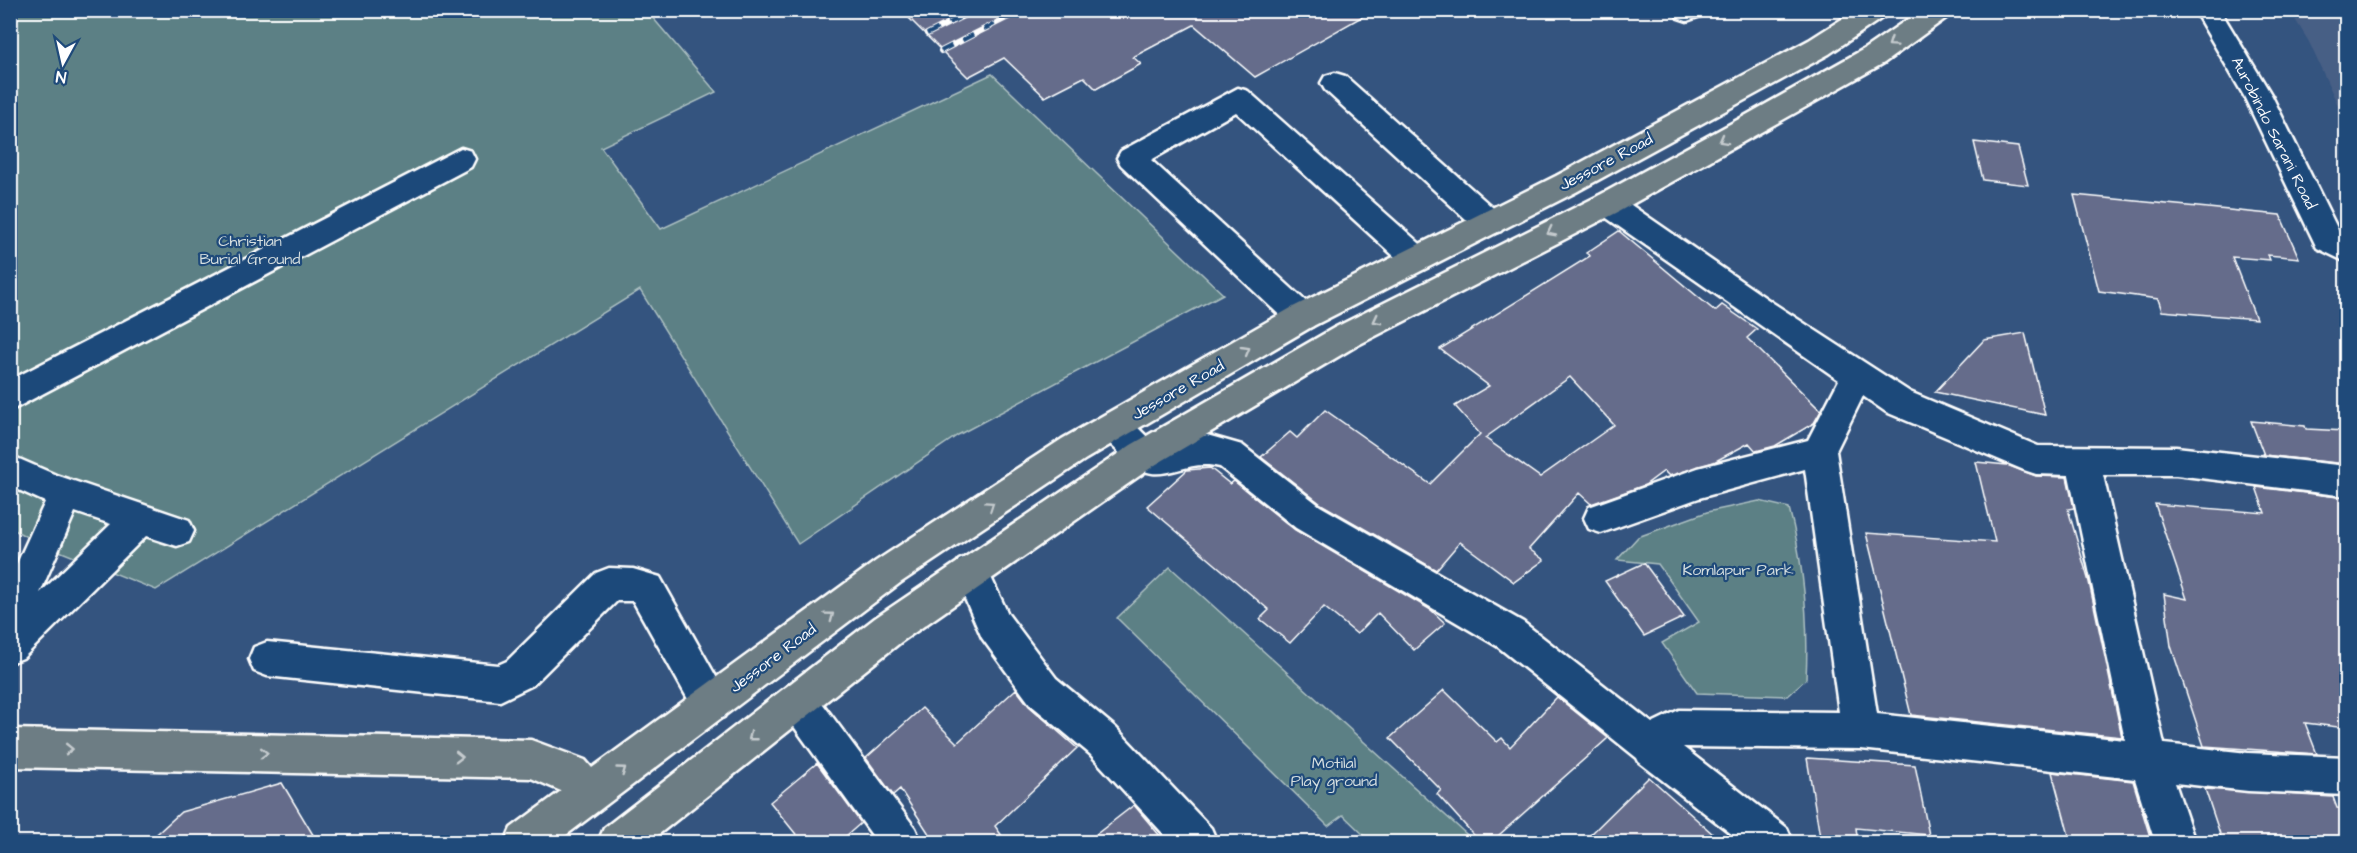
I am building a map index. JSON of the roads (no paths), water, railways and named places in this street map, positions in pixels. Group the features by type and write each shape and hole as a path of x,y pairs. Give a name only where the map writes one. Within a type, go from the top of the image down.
{"main road":[{"name":"Jessore Road","path":"525,843 888,572 1074,449 1302,318 1490,223 1819,46 1875,10"},
{"path":"618,843 888,630 1143,455 1345,337 1608,204 1874,56 1940,10"},
{"path":"10,748 531,759 571,773 589,794"}],"street":[{"name":"Aurobindo Sarani Road","path":"2207,10 2258,96 2328,240 2346,250"},
{"path":"1335,83 1490,223"},
{"path":"1302,318 1131,159 1238,98 1418,259"},
{"path":"10,398 461,159"},
{"path":"1608,204 1762,312 1898,402 2036,460 2176,460 2346,480"},
{"path":"1858,375 1819,451 1861,731"},
{"path":"1115,427 1143,455 1154,461 1163,461 1207,449 1230,455 1308,517 1510,634 1771,842"},
{"path":"1601,518 1698,483 1819,451"},
{"path":"2084,460 2149,761 2175,843"},
{"path":"10,469 66,493 177,531"},
{"path":"10,620 66,493"},
{"path":"10,646 140,519"},
{"path":"971,571 995,626 1043,691 1103,741 1197,843"},
{"path":"267,659 500,683 520,673 609,584 633,585 647,589 711,704"},
{"path":"798,701 902,843"},
{"path":"1652,749 1663,737 1679,728 1861,731 2248,772 2346,776"}],"railway":[{"path":"927,34 975,10"},
{"path":"941,51 1022,10"}],"park label":[{"name":"Christian Burial Ground","path":"250,250"},
{"name":"Komlapur Park","path":"1738,570"},
{"name":"Motilal Play ground","path":"1334,772"}]}
